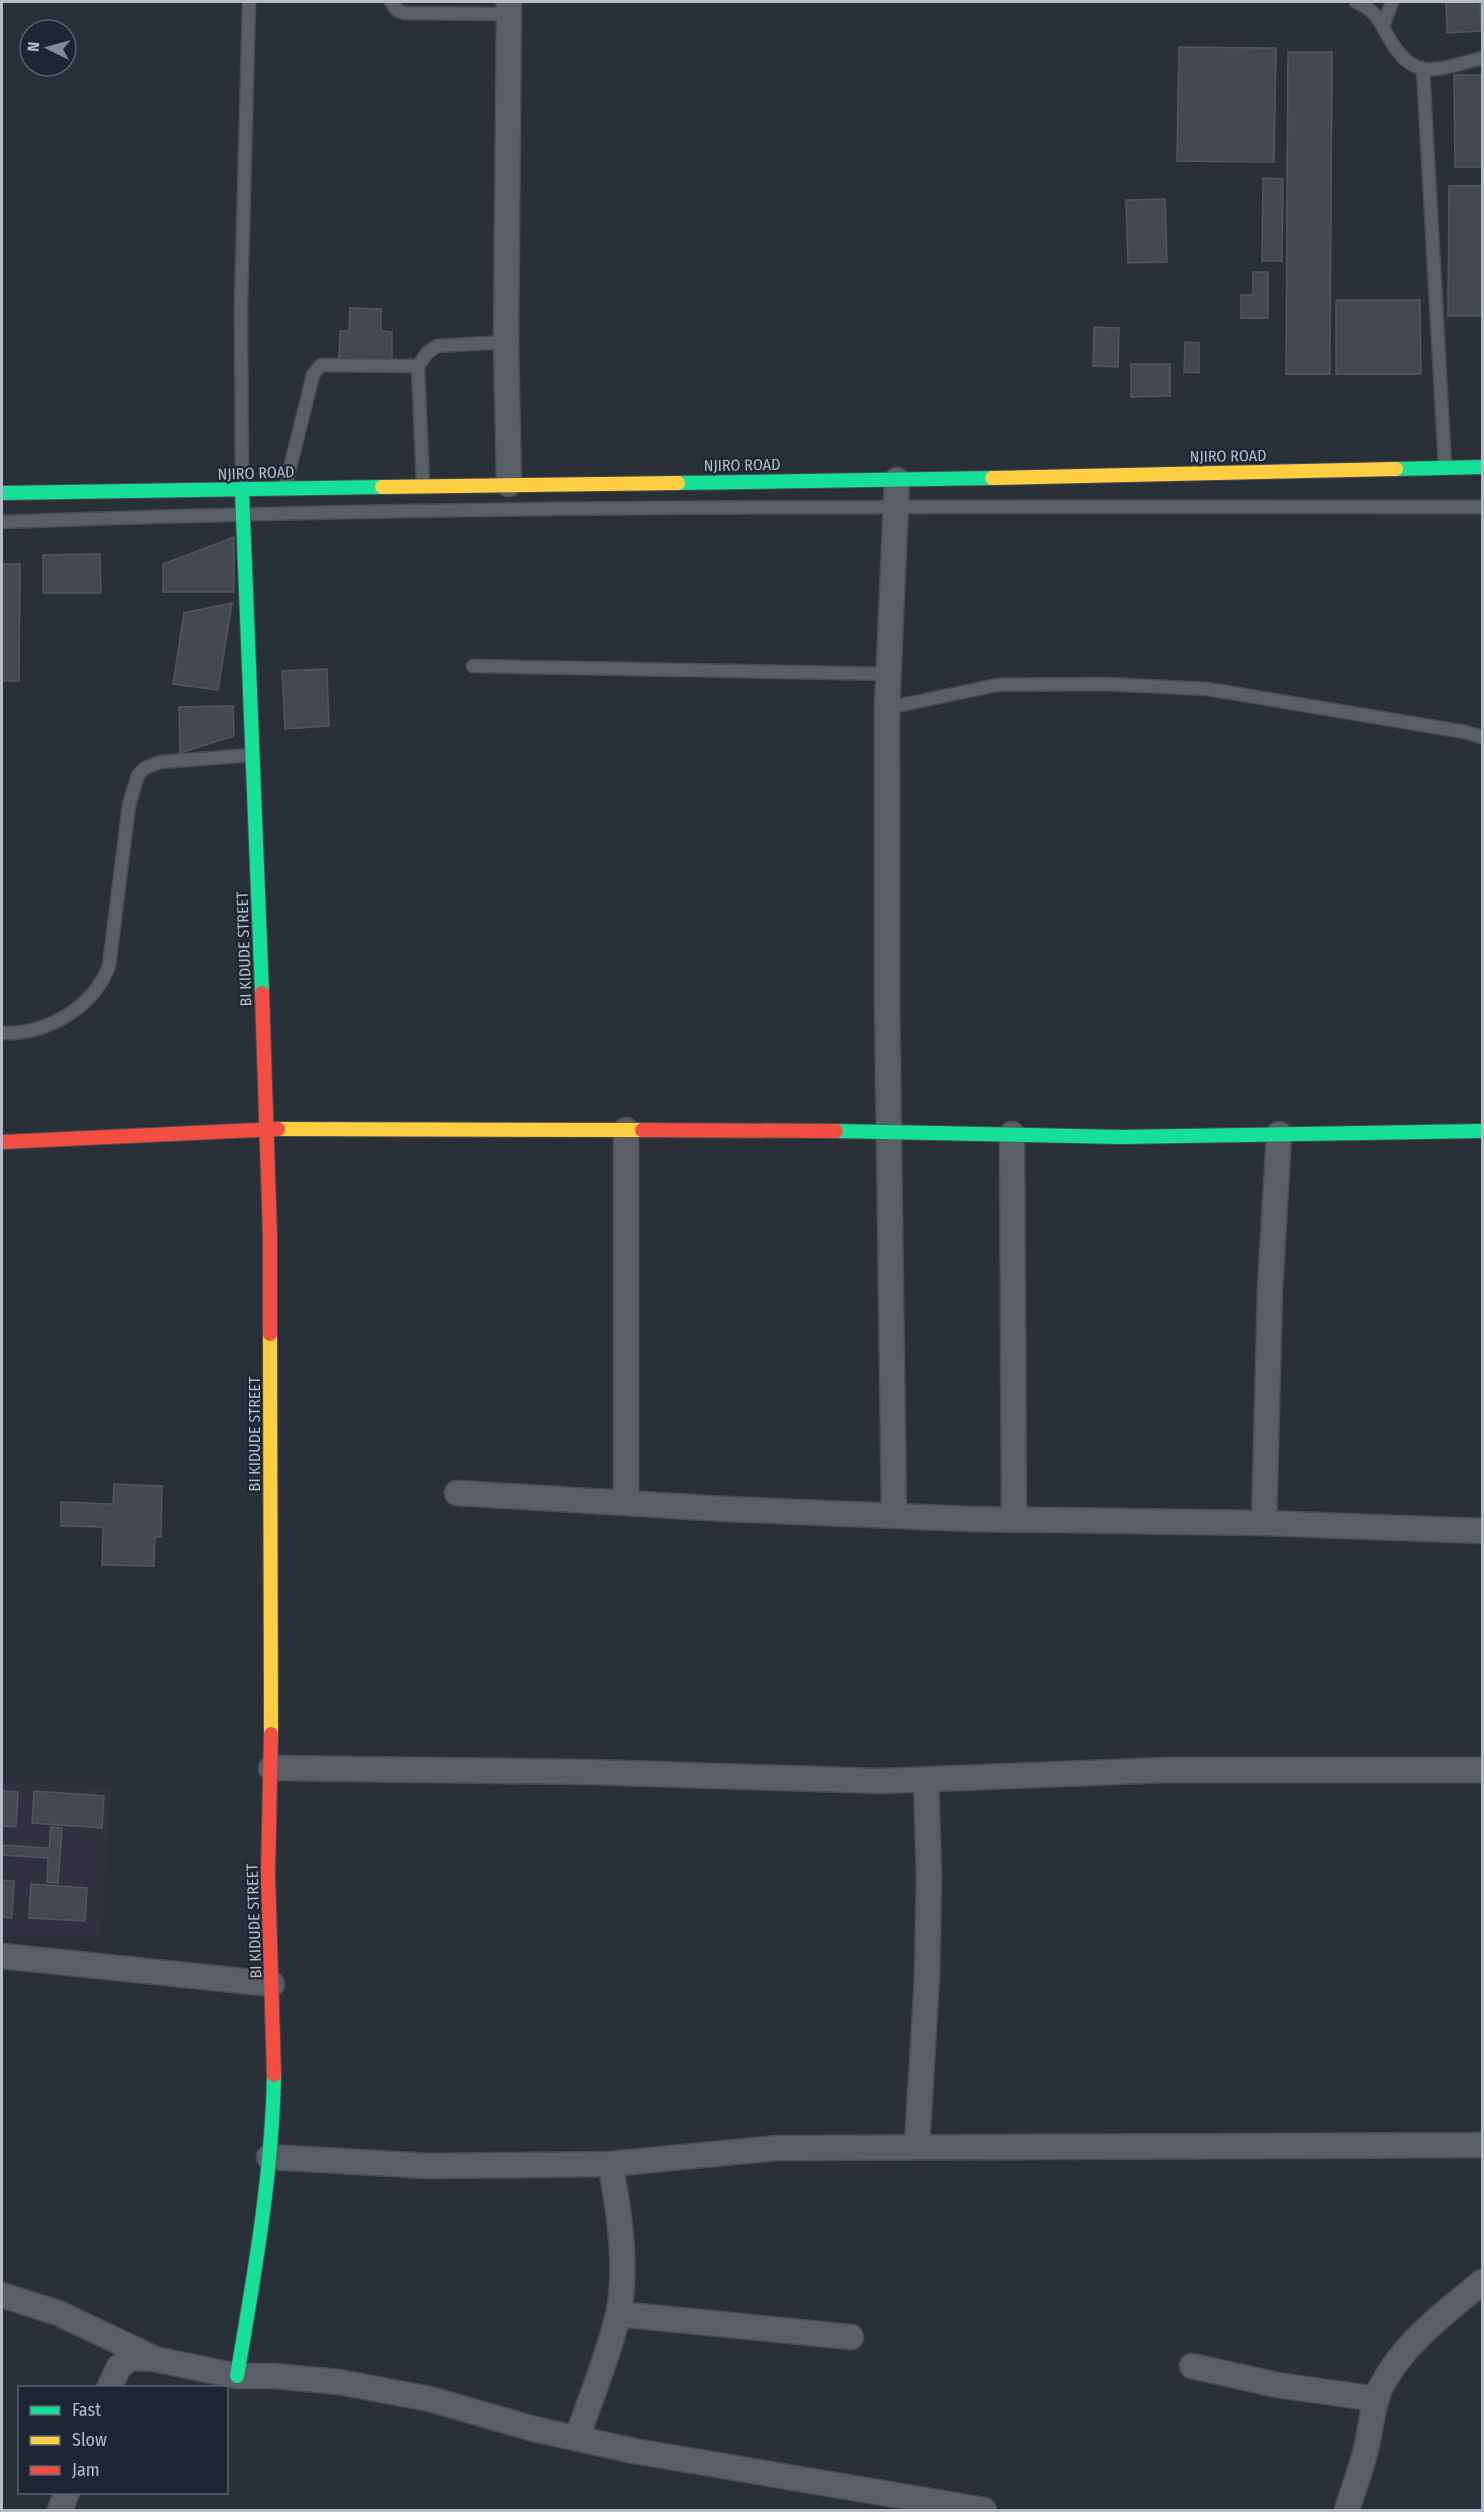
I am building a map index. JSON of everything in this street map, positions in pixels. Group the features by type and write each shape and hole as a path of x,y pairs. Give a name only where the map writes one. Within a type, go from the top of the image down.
{"street":[{"path":"509,8 506,342 509,484"},
{"name":"NJIRO ROAD","path":"2,493 897,480 1482,466"},
{"path":"894,1516 887,708 897,480"},
{"name":"BI KIDUDE STREET","path":"237,2376 252,2290 274,2098 268,1874 271,1768 271,1309 242,491"},
{"path":"2,1142 266,1129 889,1131 1120,1137 1482,1131"},
{"path":"626,1130 626,1503"},
{"path":"1012,1134 1014,1520"},
{"path":"1264,1523 1269,1300 1279,1134"},
{"path":"457,1493 894,1516 1264,1523 1482,1531"},
{"path":"271,1768 590,1772 778,1779 926,1780 1166,1770 1482,1770"},
{"path":"917,2146 927,1977 929,1875 926,1780"},
{"path":"2,1956 272,1984"},
{"path":"269,2157 429,2166 610,2164 777,2148 1482,2145"},
{"path":"577,2438 618,2314 621,2286 620,2211 610,2164"},
{"path":"1347,2511 1365,2452 1377,2399 1387,2377 1405,2352 1436,2321 1482,2282"},
{"path":"2,2295 58,2313 154,2359"},
{"path":"618,2314 851,2337"},
{"path":"110,2386 119,2367 131,2358 154,2359 237,2376 309,2378 430,2399 534,2429 731,2469 905,2495 984,2511"},
{"path":"1192,2366 1277,2385 1377,2399"},
{"path":"60,2511 67,2494"}],"lane":[{"path":"242,491 241,305 249,2"},
{"path":"391,2 397,10 404,13 509,8"},
{"path":"1356,2 1377,15 1395,50 1407,63 1423,69 1439,69 1482,58"},
{"path":"1383,26 1392,2"},
{"path":"1423,69 1445,467"},
{"path":"423,486 418,366 427,352 437,346 506,342"},
{"path":"285,489 313,375 321,365 418,366"},
{"path":"2,522 243,513 896,507 1482,507"},
{"path":"472,666 889,674"},
{"path":"887,708 997,685 1104,684 1208,689 1465,732 1482,737"},
{"path":"2,1034 32,1031 61,1020 84,1004 105,977 109,966 129,805 138,775 146,768 160,762 253,755"}],"shaded area":[{"path":"2,1780 112,1787 101,1941 2,1934"}],"building":[{"path":"1446,2 1480,2 1481,31 1447,33"},
{"path":"1179,47 1276,48 1274,162 1177,161"},
{"path":"1288,52 1332,52 1330,374 1286,374"},
{"path":"1454,75 1482,75 1482,167 1455,167"},
{"path":"1263,178 1283,179 1282,261 1262,261"},
{"path":"1449,186 1482,186 1482,316 1448,316"},
{"path":"1165,199 1167,262 1128,263 1126,200"},
{"path":"1253,272 1268,272 1268,318 1241,318 1241,295 1253,295"},
{"path":"1336,300 1420,300 1421,374 1336,374"},
{"path":"350,308 381,309 381,331 392,332 392,363 339,362 340,331 349,331"},
{"path":"1094,327 1119,328 1118,367 1093,366"},
{"path":"1185,342 1199,343 1199,373 1184,372"},
{"path":"1131,364 1170,364 1170,396 1131,397"},
{"path":"234,537 234,592 163,592 163,564"},
{"path":"100,554 101,593 43,593 43,555"},
{"path":"2,564 20,564 19,681 2,681"},
{"path":"232,603 218,690 173,684 184,613"},
{"path":"327,669 329,726 285,729 282,671"},
{"path":"233,706 234,736 180,753 179,707"},
{"path":"114,1484 162,1486 161,1537 155,1537 154,1566 102,1565 103,1527 61,1526 61,1502 113,1504"},
{"path":"2,1791 18,1792 16,1827 2,1826"},
{"path":"34,1791 104,1796 102,1828 32,1823"},
{"path":"51,1827 62,1828 58,1883 47,1882 48,1858 2,1855 2,1845 49,1848"},
{"path":"2,1880 14,1881 12,1918 2,1917"},
{"path":"31,1884 87,1888 85,1921 29,1918"}],"traffic: fast":[{"path":"1396,469 1482,467"},
{"path":"678,483 992,478"},
{"path":"2,493 382,487"},
{"path":"242,491 262,993"},
{"path":"836,1131 1120,1137 1482,1131"},
{"path":"237,2376 266,2189 274,2075"}],"traffic: slow":[{"path":"992,478 1396,469"},
{"path":"382,487 678,483"},
{"path":"278,1129 642,1130"},
{"path":"270,1334 271,1734"}],"traffic: jam":[{"path":"262,993 270,1236 270,1334"},
{"path":"2,1142 278,1129"},
{"path":"642,1130 836,1131"},
{"path":"271,1734 268,1874 274,2075"}]}
